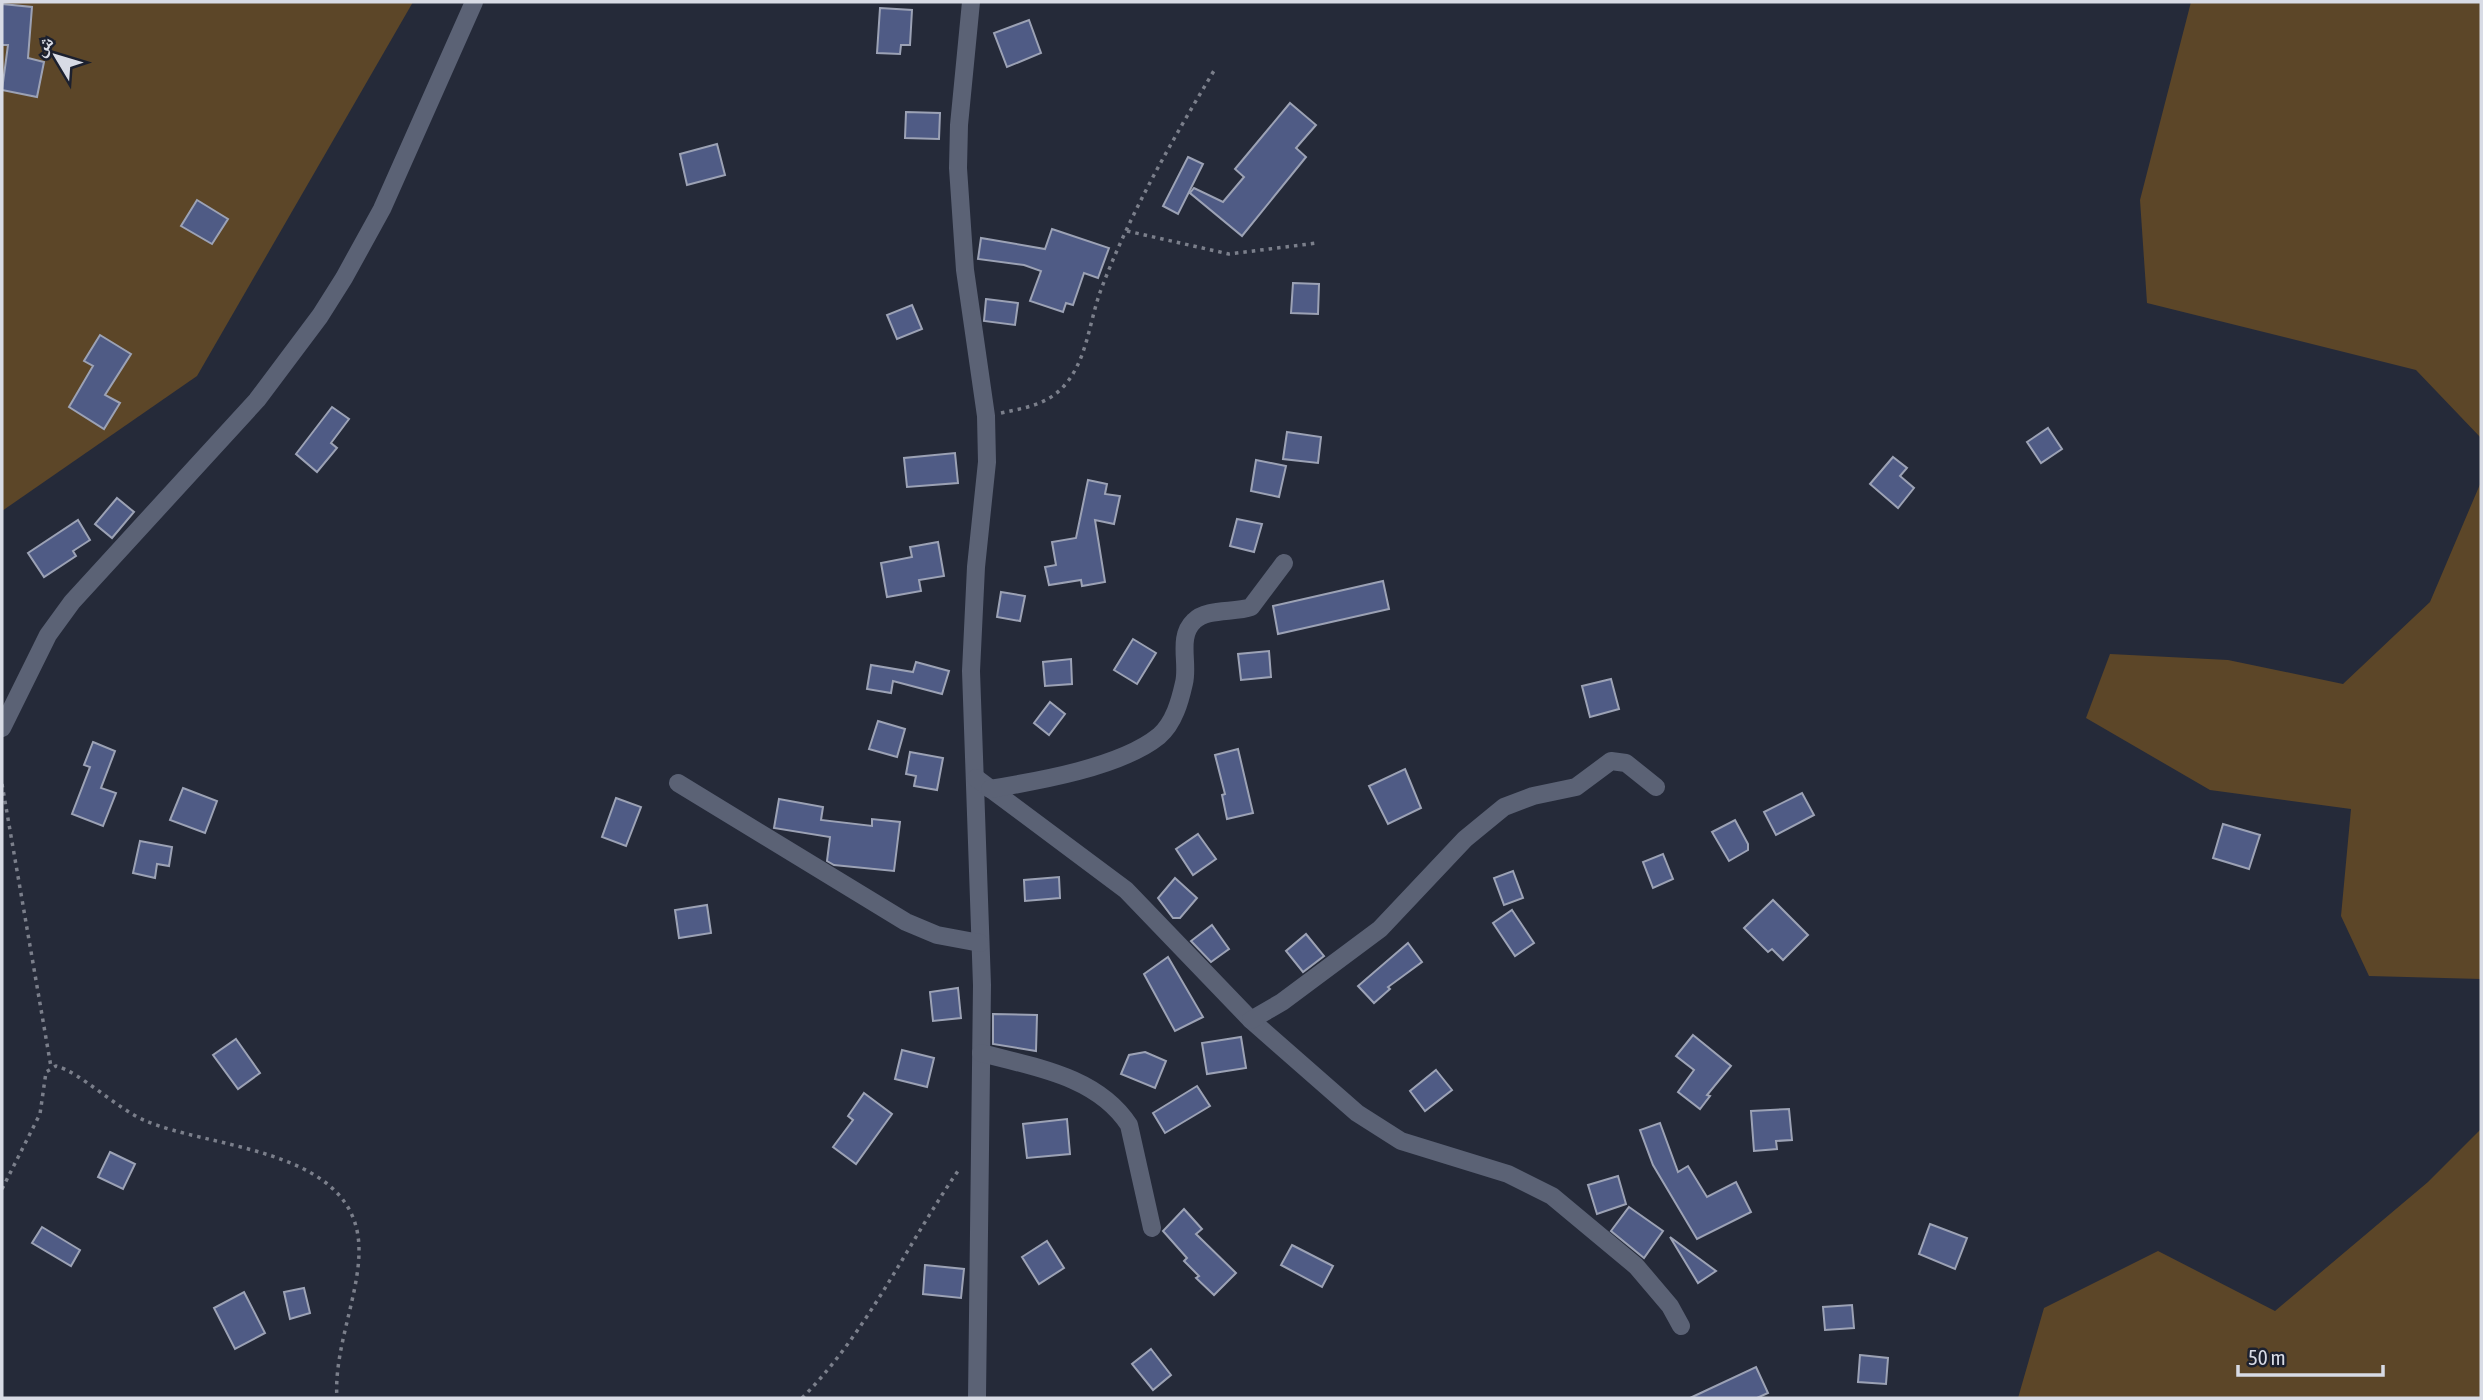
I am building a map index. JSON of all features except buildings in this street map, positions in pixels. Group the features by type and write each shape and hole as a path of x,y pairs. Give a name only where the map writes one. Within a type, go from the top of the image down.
{"street":[{"path":"2,728 36,656 72,602 257,400 344,278 400,171 474,2"},
{"path":"971,2 959,125 958,168 965,270 985,416 987,462 972,614 973,738 983,784 977,1398"},
{"path":"983,784 1079,770 1144,746 1160,735 1171,722 1180,700 1185,679 1184,645 1193,621 1202,615 1251,607 1284,563"},
{"path":"1251,1020 1282,1002 1380,929 1465,839 1504,807 1533,796 1576,787 1611,761 1626,763 1657,787"},
{"path":"678,783 906,922 937,935 981,943"},
{"path":"983,784 1126,890 1251,1020 1381,1130 1401,1141 1508,1174 1552,1196 1636,1266 1670,1306 1681,1326"},
{"path":"981,1053 1087,1086 1120,1112 1129,1125 1152,1228"}],"path":[{"path":"985,416 1031,407 1051,398 1065,386 1078,364 1101,289 1127,231 1168,150 1215,68"},
{"path":"1127,231 1229,254 1317,243"},
{"path":"2,784 51,1067 44,1081 40,1114 2,1189"},
{"path":"51,1067 64,1068 114,1105 145,1121 190,1137 242,1146 286,1160 322,1180 349,1207 358,1236 356,1272 336,1379 337,1398"},
{"path":"802,1398 824,1376 869,1313 942,1194 980,1140"}],"shaded area":[{"path":"2,2 413,2 197,376 2,511"},
{"path":"2191,2 2481,2 2481,438 2416,370 2147,303 2140,200"},
{"path":"2481,482 2481,979 2369,976 2341,916 2351,809 2210,790 2086,718 2110,654 2228,660 2343,684 2430,602"},
{"path":"2481,1129 2481,1398 2018,1398 2044,1308 2158,1251 2275,1311 2428,1182"}]}
